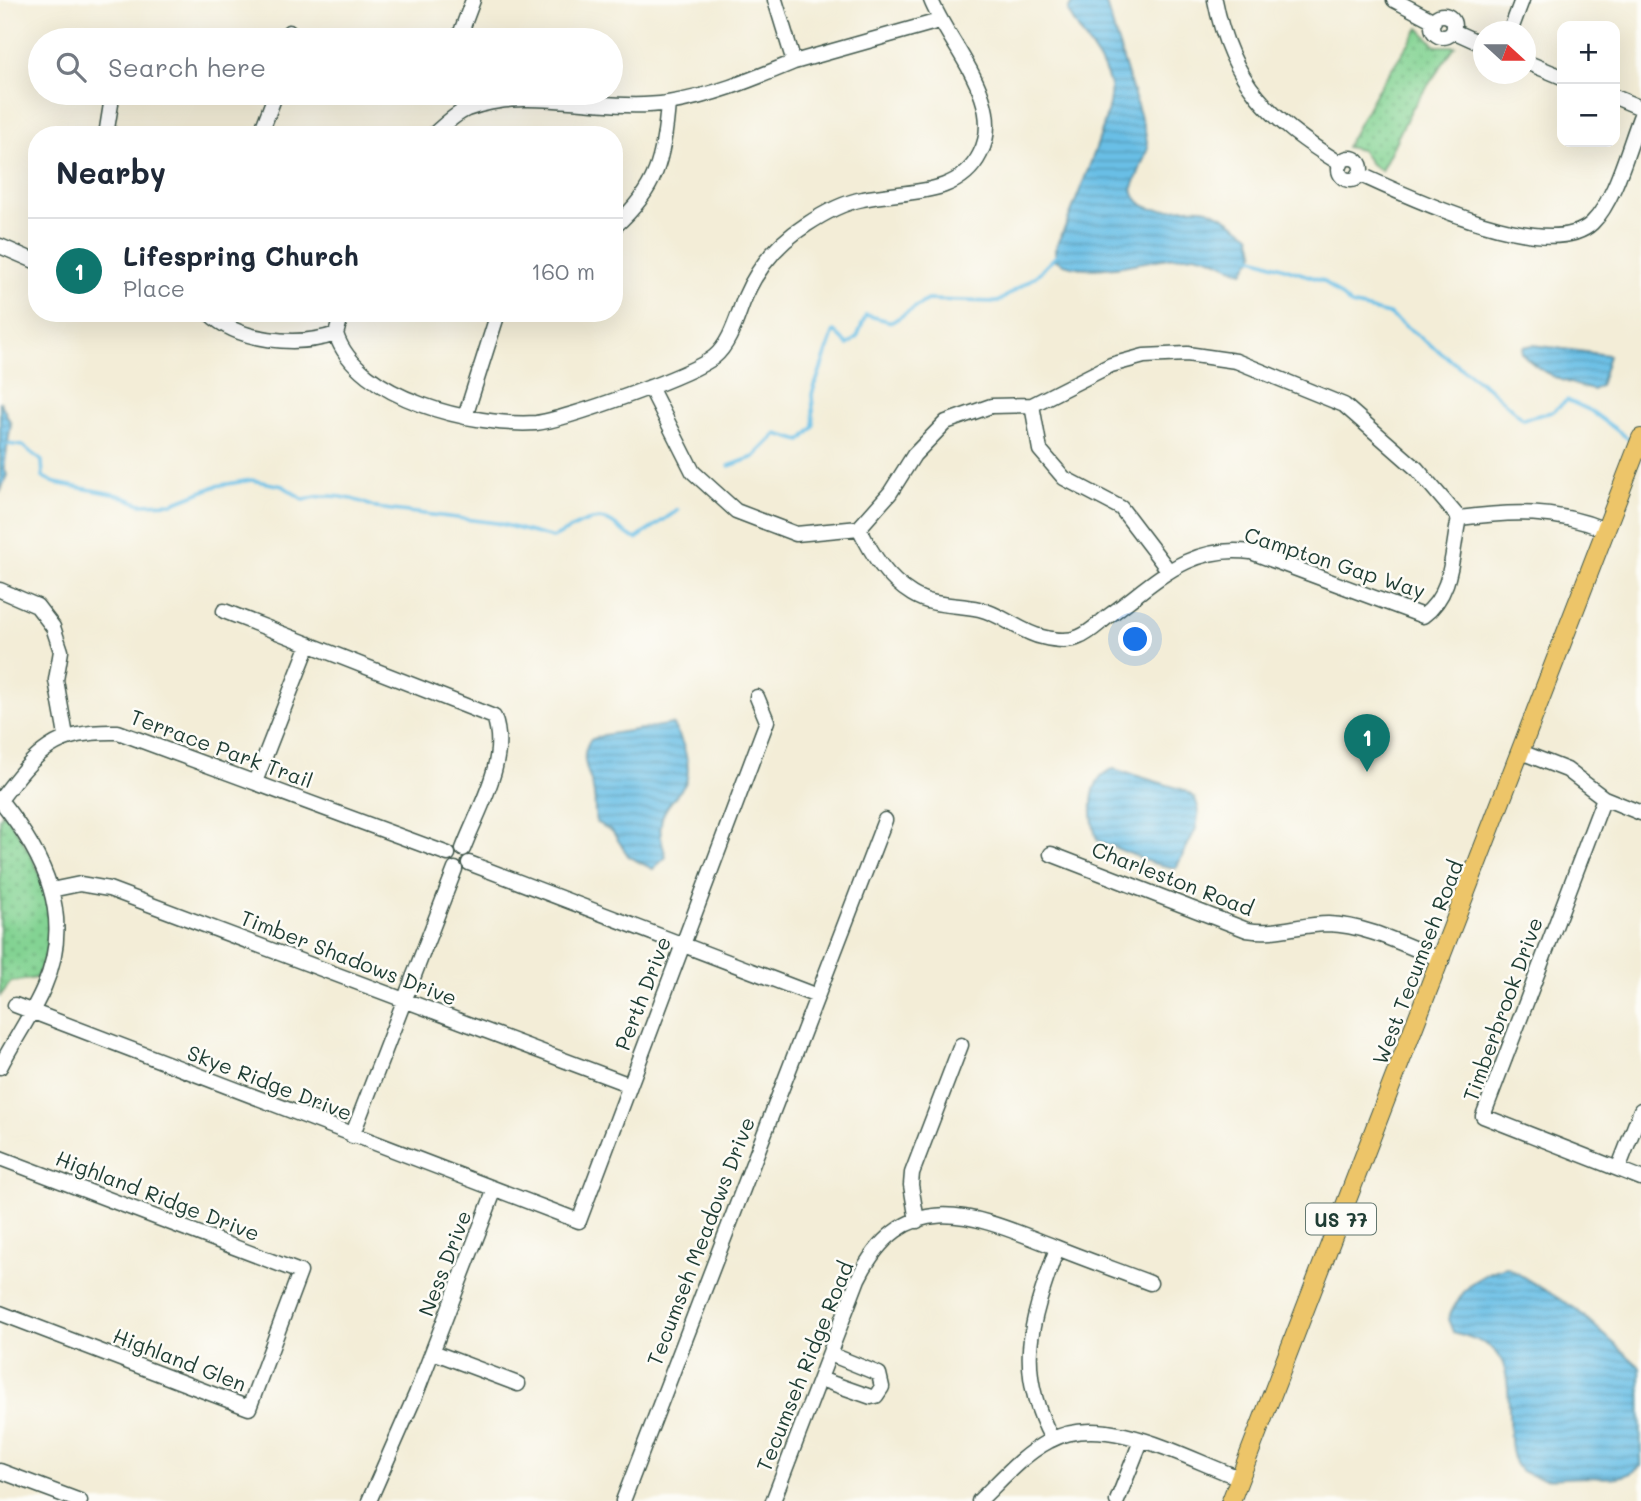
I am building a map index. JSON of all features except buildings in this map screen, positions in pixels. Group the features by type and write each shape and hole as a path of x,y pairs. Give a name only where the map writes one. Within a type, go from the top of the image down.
{"main road":[{"name":"West Tecumseh Road","path":"1231,1501 1442,960 1641,438"}],"street":[{"path":"462,28 473,0"},
{"path":"775,0 794,62"},
{"path":"339,322 336,334 346,357 369,379 484,422 539,422 572,414 650,387 714,357 725,344 746,294 761,269 773,253 806,225 836,207 860,199 938,188 966,176 981,153 987,132 987,114 957,48 939,21 931,0"},
{"path":"1215,0 1234,61 1253,94 1280,122 1341,164 1346,159 1355,159 1360,164 1359,174 1415,199 1480,222 1538,236 1561,238 1573,235 1591,224 1604,206 1641,115"},
{"path":"1394,0 1434,21 1439,16 1448,16 1454,23 1453,31 1473,40"},
{"path":"1514,21 1522,0"},
{"path":"592,105 617,107 668,103 735,87 794,62 939,21"},
{"path":"1536,66 1557,75"},
{"path":"1620,99 1641,108"},
{"path":"623,219 652,185 665,149 668,103"},
{"path":"107,126 111,105"},
{"path":"263,126 271,105"},
{"path":"463,105 465,110"},
{"path":"445,126 465,110 490,105"},
{"path":"0,246 28,258"},
{"path":"222,322 234,330 295,341 322,339 336,334"},
{"path":"465,417 495,322"},
{"path":"650,387 693,472 736,511 796,534 859,528 890,492 914,455 946,422 991,406 1032,405 1111,365 1144,356 1187,354 1236,361 1344,405 1417,469 1459,518 1516,511 1581,519 1606,530"},
{"path":"1032,405 1040,450 1064,478 1121,508 1169,571"},
{"name":"Campton Gap Way","path":"859,528 887,575 913,595 940,605 979,609 1007,619 1040,637 1061,640 1079,637 1169,571 1200,554 1226,549 1251,552 1423,617 1438,605 1450,576 1459,518"},
{"path":"0,590 37,606 53,627 61,651 56,680 66,736 25,767 0,800 31,840 51,890 56,917 54,950 45,986 0,1067"},
{"path":"224,611 494,717 500,733 499,756 463,849"},
{"path":"255,782 309,644"},
{"name":"Perth Drive","path":"495,1189 579,1221 767,721 757,697"},
{"name":"Terrace Park Trail","path":"66,736 118,732 448,854"},
{"path":"1521,752 1567,771 1604,798 1641,813"},
{"name":"Timberbrook Drive","path":"1604,798 1483,1115 1641,1178"},
{"name":"Tecumseh Meadows Drive","path":"623,1501 885,820"},
{"path":"454,848 463,849 469,855 469,863 463,869 455,869 448,863 448,854 454,848"},
{"name":"Charleston Road","path":"1051,854 1247,930 1271,932 1340,925 1371,933 1442,960"},
{"path":"469,863 817,996"},
{"path":"352,1136 455,869"},
{"name":"Timber Shadows Drive","path":"51,890 80,884 109,889 630,1085"},
{"name":"Skye Ridge Drive","path":"15,1005 495,1189"},
{"path":"917,1221 912,1194 912,1174 961,1045"},
{"path":"1618,1169 1641,1110"},
{"name":"Highland Ridge Drive","path":"0,1158 300,1272"},
{"name":"Ness Drive","path":"369,1501 433,1352 495,1189"},
{"name":"Tecumseh Ridge Road","path":"773,1501 869,1259 900,1229 939,1215 963,1215 1150,1283"},
{"path":"1052,1439 1035,1398 1029,1344 1038,1300 1057,1248"},
{"name":"Highland Glen","path":"0,1313 248,1408 300,1272"},
{"path":"433,1352 518,1384"},
{"path":"820,1379 871,1397 882,1387 879,1374 830,1354"},
{"path":"979,1501 1032,1452 1052,1439 1096,1430 1125,1434 1240,1478"},
{"path":"1117,1501 1141,1441"},
{"path":"0,1471 80,1501"}],"green space":[{"path":"1419,28 1436,46 1455,46 1411,110 1381,171 1371,164 1361,150 1346,147 1376,92"},
{"path":"3,812 38,870 49,912 49,934 45,956 36,978 11,982 0,996 0,819"}],"water":[{"path":"1073,0 1104,0 1106,4 1148,148 1132,190 1138,200 1155,209 1207,209 1230,220 1250,235 1255,253 1243,272 1197,255 1106,268 1071,266 1056,260 1057,246 1094,155 1110,98 1110,86 1103,66 1068,11"},
{"path":"1533,345 1609,355 1600,386 1593,390 1546,373 1522,353 1523,347"},
{"path":"0,401 11,424 4,468 7,475 0,493"},
{"path":"672,724 683,745 688,772 683,787 664,813 661,832 666,857 653,869 629,857 612,831 597,823 593,787 585,754 590,740 604,735"},
{"path":"1114,769 1184,790 1195,798 1199,810 1196,829 1176,868 1152,863 1097,840 1092,810 1094,789 1105,773"},
{"path":"1507,1267 1576,1309 1640,1367 1641,1466 1635,1471 1615,1478 1546,1478 1530,1475 1515,1463 1511,1451 1509,1399 1504,1365 1497,1353 1488,1346 1453,1332 1448,1319 1458,1300 1471,1285 1487,1274"}],"waterway":[{"path":"729,466 754,457 777,434 801,441 814,427 812,394 834,331 848,345 857,337 866,315 892,322 927,300 998,302 1037,275 1057,255"},
{"path":"1248,256 1324,281 1351,305 1389,314 1491,390 1523,419 1552,412 1567,400 1591,411 1633,442"},
{"path":"7,444 23,446 42,461 43,477 55,483 118,495 141,504 173,503 216,486 251,480 283,486 304,500 322,496 340,497 376,508 497,523 553,538 590,520 605,520 636,539 678,510"}],"place":[{"name":"Lifespring Church","path":"1367,772"}]}
